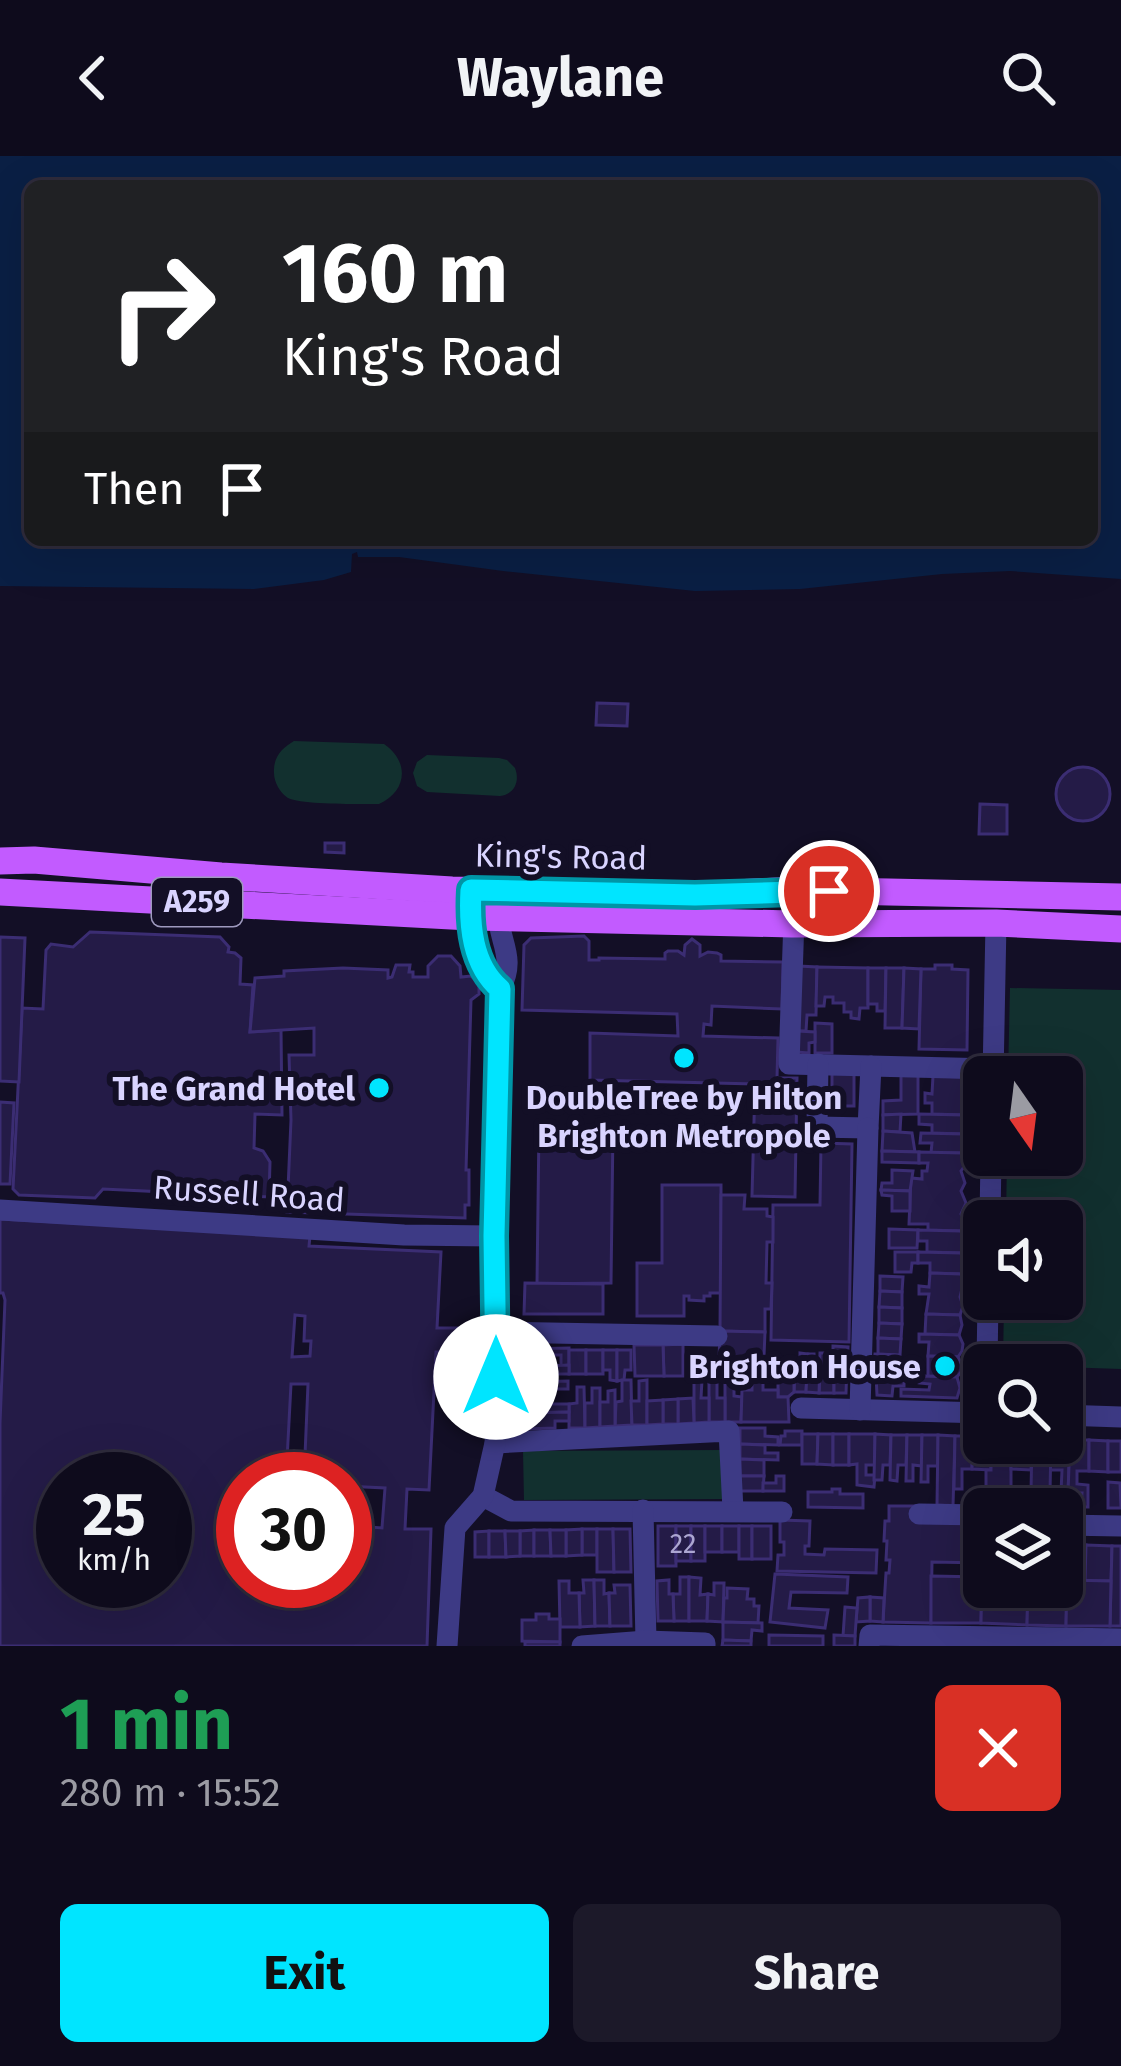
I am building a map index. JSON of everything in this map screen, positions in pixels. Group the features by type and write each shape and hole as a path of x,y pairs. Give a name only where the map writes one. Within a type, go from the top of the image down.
{"main road":[{"name":"King's Road","path":"0,861 220,876 484,904 795,890 1121,897"},
{"name":"King's Road","path":"0,892 484,904 792,924 997,923 1121,929"}],"street":[{"path":"795,890 789,1064 963,1071"},
{"path":"447,1646 455,1528 483,1496 497,1411 494,1236 500,989 509,972 484,904"},
{"path":"993,1056 997,923"},
{"path":"818,1064 817,1126 868,1128"},
{"path":"860,1410 871,1066"},
{"name":"Russell Road","path":"0,1210 404,1235 494,1236"},
{"path":"496,1332 717,1336"},
{"path":"801,1408 963,1412"},
{"path":"1083,1416 1121,1417"},
{"path":"494,1443 729,1431 733,1510"},
{"path":"483,1496 511,1511 782,1512"},
{"path":"643,1510 646,1641"},
{"path":"919,1514 963,1515"},
{"path":"1083,1526 1121,1526"},
{"path":"869,1646 870,1635 1121,1640"},
{"path":"582,1646 646,1641 705,1646"}],"green space":[{"path":"294,741 384,744 398,759 400,784 379,804 288,798 276,784 274,767 279,754"},
{"path":"427,755 507,760 515,768 516,782 513,790 500,796 427,792 417,786 413,773"},
{"path":"1010,988 1121,990 1121,1369 1083,1368 1083,1344 1003,1344 1004,1320 1083,1320 1083,1200 1006,1200 1007,1176 1083,1176 1083,1056 1008,1056"},
{"path":"722,1450 722,1499 524,1500 523,1451"}],"water":[{"path":"0,156 1121,156 1121,579 1010,571 800,589 695,591 399,557 358,557 357,552 352,554 351,572 254,589 0,586"}],"building":[{"path":"597,703 628,704 627,726 596,725"},
{"path":"1083,767 1102,775 1110,794 1102,813 1083,821 1064,813 1056,794 1064,775"},
{"path":"980,804 1007,805 1007,834 979,834"},
{"path":"325,843 344,843 344,853 325,852"},
{"path":"601,852 620,852 620,863 601,863"},
{"path":"90,932 220,937 228,952 241,958 240,984 253,985 250,1032 281,1030 282,1115 255,1114 254,1148 263,1151 270,1162 269,1197 103,1189 95,1198 19,1195 13,1189 22,1008 43,1009 46,950 51,944 73,947"},
{"name":"DoubleTree by Hilton Brighton Metropole","path":"584,936 589,941 589,960 665,959 668,951 684,955 692,939 700,945 700,956 708,952 721,955 721,961 783,962 782,1009 712,1006 711,1025 704,1024 703,1036 778,1038 777,1078 797,1078 795,1197 752,1196 755,1084 590,1080 590,1033 678,1036 677,1014 522,1010 524,945 531,938"},
{"path":"0,937 25,938 19,1082 0,1081"},
{"name":"The Grand Hotel","path":"438,956 451,956 460,966 461,977 471,976 479,983 479,994 471,1000 469,1205 465,1205 465,1218 287,1212 289,1055 314,1055 314,1028 250,1032 255,978 284,976 284,971 343,968 388,970 388,978 396,965 410,965 413,977 428,977 428,966"},
{"path":"935,965 968,970 967,1050 919,1049 921,969 935,969"},
{"path":"798,966 817,967 816,1015 807,1015 806,1031 797,1031"},
{"path":"817,967 868,968 868,1008 860,1008 859,1019 844,1012 844,1003 833,1003 833,997 825,997 824,1006 816,1006"},
{"path":"868,968 886,968 885,1011 868,1004"},
{"path":"886,968 904,968 902,1028 885,1028"},
{"path":"904,968 921,969 919,1029 902,1028"},
{"path":"815,1023 832,1024 832,1053 815,1053"},
{"path":"797,1031 815,1032 809,1053 796,1052"},
{"path":"832,1073 854,1073 854,1106 832,1106"},
{"path":"901,1074 918,1075 918,1114 883,1115 883,1101 901,1100"},
{"path":"933,1076 963,1077 963,1115 932,1114 925,1093 932,1094"},
{"path":"0,1102 14,1103 10,1184 0,1184"},
{"path":"901,1114 900,1132 883,1131 883,1115"},
{"path":"919,1114 963,1115 963,1134 932,1133 932,1125 919,1124"},
{"path":"539,1127 613,1128 611,1283 537,1284"},
{"path":"883,1131 912,1133 915,1152 882,1151"},
{"path":"921,1133 963,1134 963,1153 931,1153 932,1143 920,1143"},
{"path":"821,1143 852,1144 849,1342 771,1340 773,1205 820,1205"},
{"path":"882,1151 919,1152 919,1163 882,1162"},
{"path":"919,1152 963,1153 961,1231 909,1224 911,1178 922,1179 922,1171 927,1171 928,1163 919,1163"},
{"path":"892,1170 913,1171 910,1191 881,1190 882,1183 892,1183"},
{"path":"662,1185 721,1185 721,1293 710,1293 704,1301 684,1296 684,1316 637,1316 637,1263 662,1263"},
{"path":"881,1190 910,1191 910,1211 892,1211 892,1196 882,1195"},
{"path":"721,1195 745,1195 744,1209 767,1209 767,1216 773,1217 766,1283 772,1283 771,1309 765,1309 765,1332 720,1331"},
{"path":"0,1219 310,1236 309,1246 441,1252 437,1328 473,1331 476,1345 463,1352 436,1352 429,1490 407,1489 405,1529 431,1529 427,1646 0,1646","holes":["295,1315 305,1316 304,1341 311,1341 310,1356 292,1357"]},
{"path":"889,1229 918,1230 917,1248 889,1248"},
{"path":"918,1230 961,1231 963,1248 961,1253 927,1252 927,1241 918,1241"},
{"path":"895,1252 918,1252 918,1263 912,1263 911,1272 895,1272"},
{"path":"918,1252 961,1253 963,1269 961,1274 930,1273 930,1263 918,1263"},
{"path":"930,1273 961,1274 960,1315 926,1314 929,1294 919,1294 919,1286 929,1287"},
{"path":"880,1276 903,1277 902,1292 880,1291"},
{"path":"525,1283 603,1284 603,1314 524,1314"},
{"path":"880,1291 902,1292 902,1308 879,1307"},
{"path":"879,1307 902,1308 902,1324 879,1323"},
{"path":"926,1314 960,1315 959,1335 925,1334"},
{"path":"879,1323 902,1324 901,1339 878,1338"},
{"path":"720,1331 765,1332 763,1379 742,1379 742,1367 727,1367 727,1360 719,1360"},
{"path":"919,1334 959,1335 963,1344 958,1357 928,1356 929,1342 919,1342"},
{"path":"878,1338 901,1339 900,1355 878,1354"},
{"path":"683,1344 683,1376 664,1376 663,1345"},
{"path":"634,1345 663,1345 664,1376 635,1376"},
{"path":"833,1346 848,1347 847,1363 833,1359"},
{"path":"569,1348 569,1365 561,1366 561,1355 549,1355 550,1366 523,1367 522,1349"},
{"path":"569,1350 586,1350 586,1374 569,1374"},
{"path":"586,1350 603,1350 603,1374 586,1374"},
{"path":"603,1350 617,1350 617,1381 610,1380 610,1370 603,1370"},
{"path":"617,1350 631,1350 631,1370 625,1370 624,1380 617,1381"},
{"path":"800,1353 808,1354 806,1392 794,1392 795,1363 800,1363"},
{"path":"820,1353 828,1353 827,1363 834,1363 834,1393 819,1393"},
{"path":"808,1354 820,1363 819,1393 806,1392"},
{"path":"875,1354 894,1355 894,1376 874,1375"},
{"name":"Brighton House","path":"928,1356 958,1357 961,1372 957,1377 928,1376"},
{"path":"847,1363 846,1393 834,1393 834,1369"},
{"path":"569,1365 569,1374 550,1374 550,1382 523,1382 523,1367"},
{"path":"876,1375 904,1375 904,1386 893,1386 892,1396 877,1395"},
{"path":"919,1376 957,1377 957,1398 901,1396 901,1389 929,1390 930,1384 919,1383"},
{"path":"725,1378 734,1378 734,1396 742,1397 741,1422 725,1422"},
{"path":"778,1378 794,1378 794,1392 788,1397 778,1397"},
{"path":"709,1379 717,1379 717,1398 725,1398 725,1422 709,1422"},
{"path":"752,1379 763,1379 763,1390 778,1390 778,1397 788,1397 789,1422 741,1422 742,1390 752,1390"},
{"path":"622,1380 631,1380 632,1425 615,1426 616,1402 622,1401"},
{"path":"647,1380 647,1425 632,1425 631,1401 639,1401 639,1381"},
{"path":"694,1380 702,1380 701,1398 709,1398 709,1422 694,1423"},
{"path":"568,1381 568,1389 550,1389 550,1397 523,1397 523,1382"},
{"path":"577,1387 584,1387 585,1428 569,1428 569,1404 577,1403"},
{"path":"592,1388 600,1388 600,1427 585,1428 585,1403 592,1403"},
{"path":"615,1390 615,1426 600,1427 600,1402 608,1402 608,1391"},
{"path":"523,1397 550,1397 551,1404 569,1404 569,1412 524,1413"},
{"path":"693,1398 694,1423 678,1424 678,1399"},
{"path":"678,1399 678,1424 663,1424 663,1400"},
{"path":"663,1400 663,1424 647,1425 647,1401"},
{"path":"569,1412 569,1421 555,1421 555,1428 524,1429 524,1413"},
{"path":"740,1428 765,1428 765,1436 778,1437 778,1445 740,1444"},
{"path":"785,1431 802,1431 802,1445 780,1445"},
{"path":"802,1434 818,1434 817,1464 802,1464"},
{"path":"818,1434 833,1434 833,1465 817,1464"},
{"path":"833,1434 849,1434 849,1465 833,1465"},
{"path":"849,1434 875,1434 875,1465 866,1465 866,1475 875,1475 874,1487 857,1485 857,1464 849,1465"},
{"path":"875,1434 891,1435 890,1465 883,1465 882,1480 874,1480"},
{"path":"891,1435 907,1435 906,1465 898,1465 897,1481 890,1480"},
{"path":"907,1435 922,1435 922,1466 913,1465 913,1481 906,1481"},
{"path":"922,1435 938,1435 938,1466 928,1466 928,1482 921,1482"},
{"path":"938,1435 955,1436 953,1506 937,1505"},
{"path":"955,1436 963,1436 963,1464 972,1464 972,1469 962,1469 962,1489 954,1489"},
{"path":"1083,1440 1089,1440 1089,1471 1077,1471 1077,1484 1088,1485 1088,1507 1083,1507 1083,1488 1068,1488 1069,1464 1083,1464"},
{"path":"1089,1440 1108,1441 1108,1472 1089,1471"},
{"path":"1108,1441 1121,1441 1121,1472 1108,1472"},
{"path":"740,1444 765,1445 765,1453 778,1453 778,1460 740,1459"},
{"path":"740,1459 764,1460 764,1476 740,1476"},
{"path":"972,1464 991,1464 991,1470 972,1469"},
{"path":"991,1464 1011,1464 1011,1488 986,1488 986,1470 991,1470"},
{"path":"1011,1464 1031,1464 1031,1470 1011,1469"},
{"path":"1032,1464 1051,1464 1050,1488 1031,1488"},
{"path":"1050,1464 1069,1464 1068,1488 1061,1488 1062,1470 1050,1470"},
{"path":"740,1476 764,1476 763,1491 739,1491"},
{"path":"776,1476 784,1476 784,1491 763,1491 763,1483 776,1483"},
{"path":"1108,1482 1120,1483 1121,1508 1108,1508"},
{"path":"840,1489 840,1494 863,1494 863,1508 808,1507 808,1492"},
{"path":"889,1506 920,1506 963,1517 963,1563 932,1562 931,1623 883,1622 890,1560 886,1560 885,1521 889,1521"},
{"path":"780,1520 810,1521 805,1554 824,1555 825,1549 877,1550 876,1573 777,1571 778,1555 784,1555"},
{"path":"658,1526 676,1526 676,1566 658,1566"},
{"path":"676,1526 691,1526 691,1561 676,1561"},
{"path":"691,1526 705,1526 705,1561 691,1561"},
{"path":"705,1526 722,1526 722,1552 705,1552"},
{"path":"722,1526 739,1526 739,1552 722,1552"},
{"path":"739,1526 752,1526 752,1559 739,1559"},
{"path":"752,1526 771,1526 771,1559 752,1559"},
{"path":"582,1529 597,1529 597,1555 582,1555"},
{"path":"582,1529 582,1555 566,1556 566,1530"},
{"path":"597,1529 613,1529 614,1572 597,1572"},
{"path":"613,1529 630,1529 631,1572 614,1572"},
{"path":"534,1530 534,1556 520,1556 520,1531"},
{"path":"534,1530 550,1530 551,1556 534,1556"},
{"path":"550,1530 566,1530 566,1556 551,1556"},
{"path":"489,1531 489,1557 475,1557 475,1532"},
{"path":"489,1531 505,1531 506,1557 489,1557"},
{"path":"505,1531 520,1531 520,1556 506,1557"},
{"path":"1086,1545 1112,1546 1111,1581 1085,1581"},
{"path":"1112,1546 1121,1546 1121,1626 1110,1626"},
{"path":"775,1574 848,1577 847,1593 791,1592 789,1608 828,1610 825,1628 770,1622"},
{"path":"931,1576 963,1577 963,1608 981,1608 981,1623 931,1623"},
{"path":"680,1577 689,1577 689,1621 674,1621 673,1594 680,1594"},
{"path":"689,1577 701,1578 700,1595 708,1594 707,1621 689,1621"},
{"path":"583,1580 594,1580 595,1626 580,1627"},
{"path":"594,1580 604,1580 604,1594 609,1593 610,1626 595,1626"},
{"path":"669,1580 674,1621 658,1621 657,1581"},
{"path":"1083,1580 1111,1581 1110,1626 1066,1626 1066,1608 1083,1608"},
{"path":"559,1581 569,1581 569,1593 579,1593 580,1627 560,1627"},
{"path":"714,1583 724,1583 723,1622 707,1621 708,1594 714,1595"},
{"path":"614,1585 630,1585 631,1626 610,1626 609,1593 615,1593"},
{"path":"727,1588 748,1589 747,1599 759,1606 758,1623 723,1622"},
{"path":"870,1597 884,1598 883,1622 870,1621"},
{"path":"870,1597 870,1621 856,1622 858,1598"},
{"path":"845,1607 857,1608 855,1636 843,1636"},
{"path":"981,1608 1027,1608 1027,1625 981,1623"},
{"path":"1027,1608 1066,1608 1066,1626 1027,1625"},
{"path":"536,1614 560,1619 560,1642 522,1641 522,1620 536,1620"},
{"path":"723,1622 762,1623 762,1631 752,1630 751,1641 723,1640"},
{"path":"769,1635 823,1636 823,1646 769,1646"},
{"path":"834,1635 855,1636 855,1646 834,1646"},
{"path":"723,1640 751,1641 751,1646 722,1646"},
{"path":"525,1642 560,1642 560,1646 525,1646"}],"place":[{"name":"DoubleTree by Hilton Brighton Metropole","path":"684,1058"},
{"name":"The Grand Hotel","path":"379,1088"},
{"name":"Brighton House","path":"945,1366"}],"route":[{"path":"496,1377 500,989 486,977 479,962 470,917 471,890 695,895 829,891"}]}
